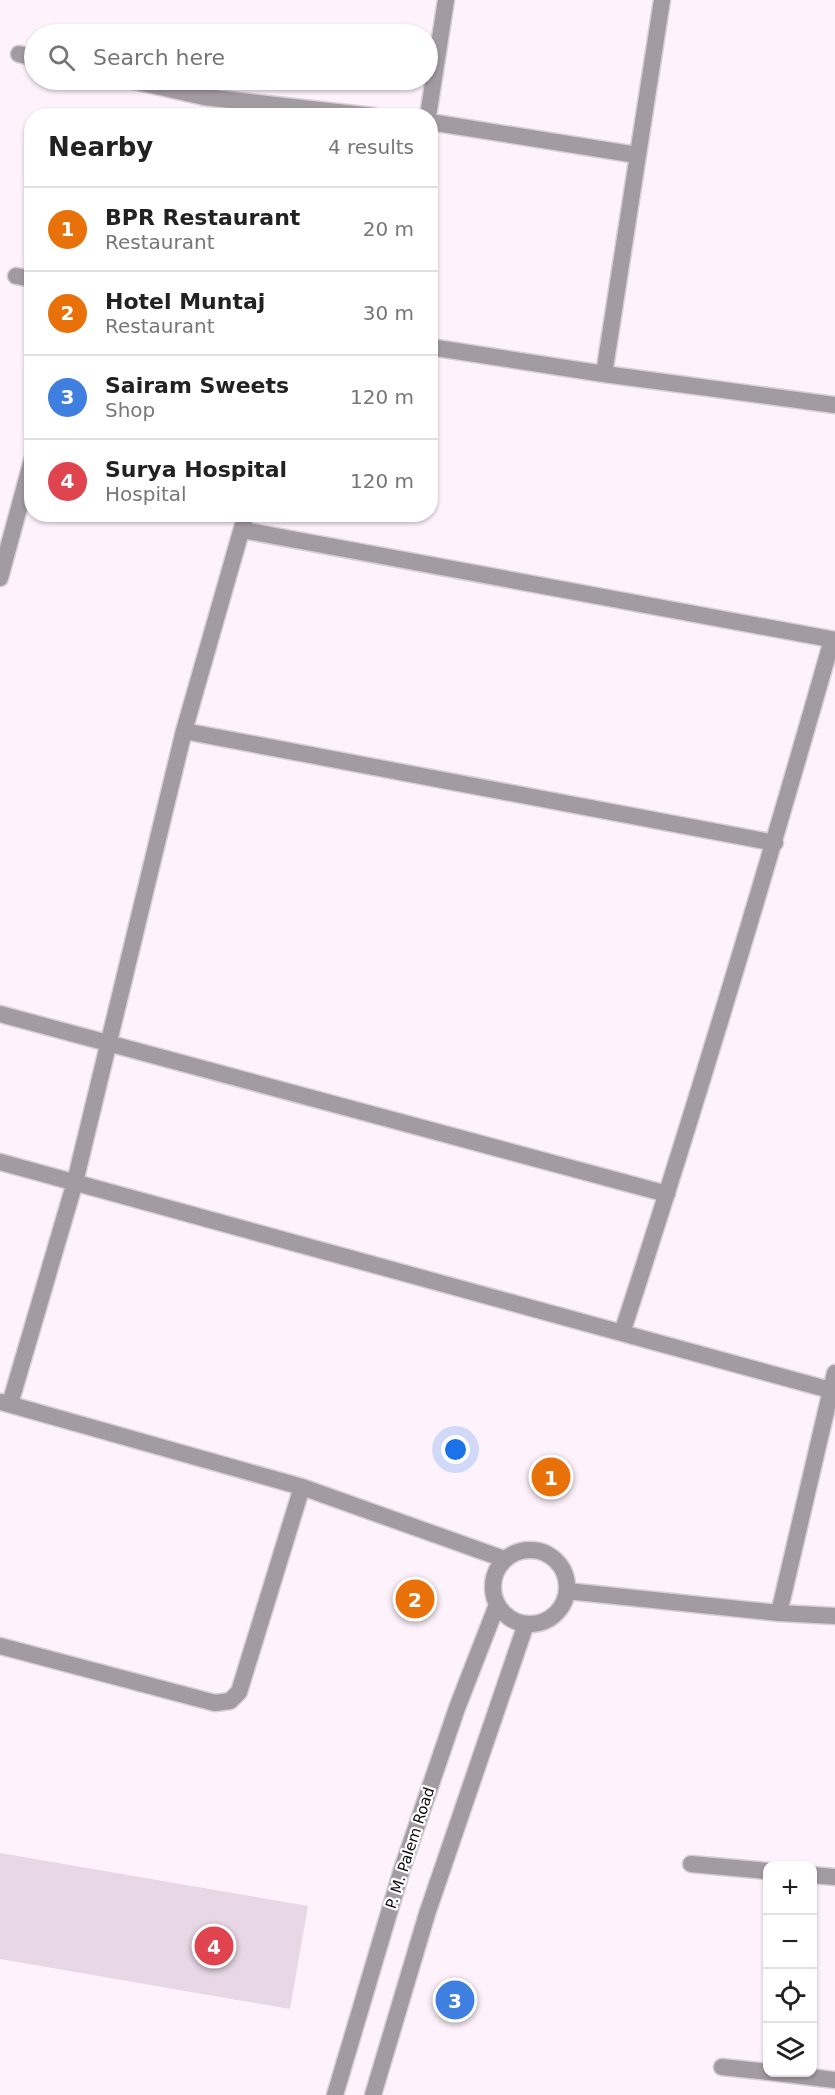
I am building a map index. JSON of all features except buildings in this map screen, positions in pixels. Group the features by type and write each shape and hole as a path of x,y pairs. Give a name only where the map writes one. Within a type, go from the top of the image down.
{"street":[{"path":"438,52 446,0"},
{"path":"604,374 662,0"},
{"path":"173,90 204,97 302,108"},
{"path":"429,108 432,90"},
{"path":"438,123 637,155"},
{"path":"438,348 604,374 835,405"},
{"path":"0,578 24,490"},
{"path":"504,1559 302,1487 5,1403 75,1182 184,731 244,522 834,640 775,843 622,1333"},
{"path":"184,731 775,843"},
{"path":"0,1014 107,1045 667,1194"},
{"path":"0,1162 830,1390"},
{"path":"779,1613 835,1373"},
{"path":"0,1646 215,1703 230,1701 239,1692 302,1487"},
{"path":"527,1549 540,1550 552,1556 561,1566 566,1577 567,1591 564,1602 548,1620 526,1624 504,1615 497,1605 492,1581 496,1569 504,1559 515,1552 527,1549"},
{"path":"567,1591 779,1613 835,1616"},
{"name":"P. M. Palem Road","path":"335,2095 402,1869 457,1708 497,1605"},
{"path":"373,2095 427,1914 526,1624"},
{"path":"691,1864 763,1871"},
{"path":"817,1875 835,1877"},
{"path":"722,2067 763,2071"},
{"path":"810,2077 835,2080"}],"place":[{"name":"BPR Restaurant","path":"551,1477"},
{"name":"Hotel Muntaj","path":"415,1599"},
{"name":"Surya Hospital","path":"214,1946"},
{"name":"Sairam Sweets","path":"455,2000"}]}
